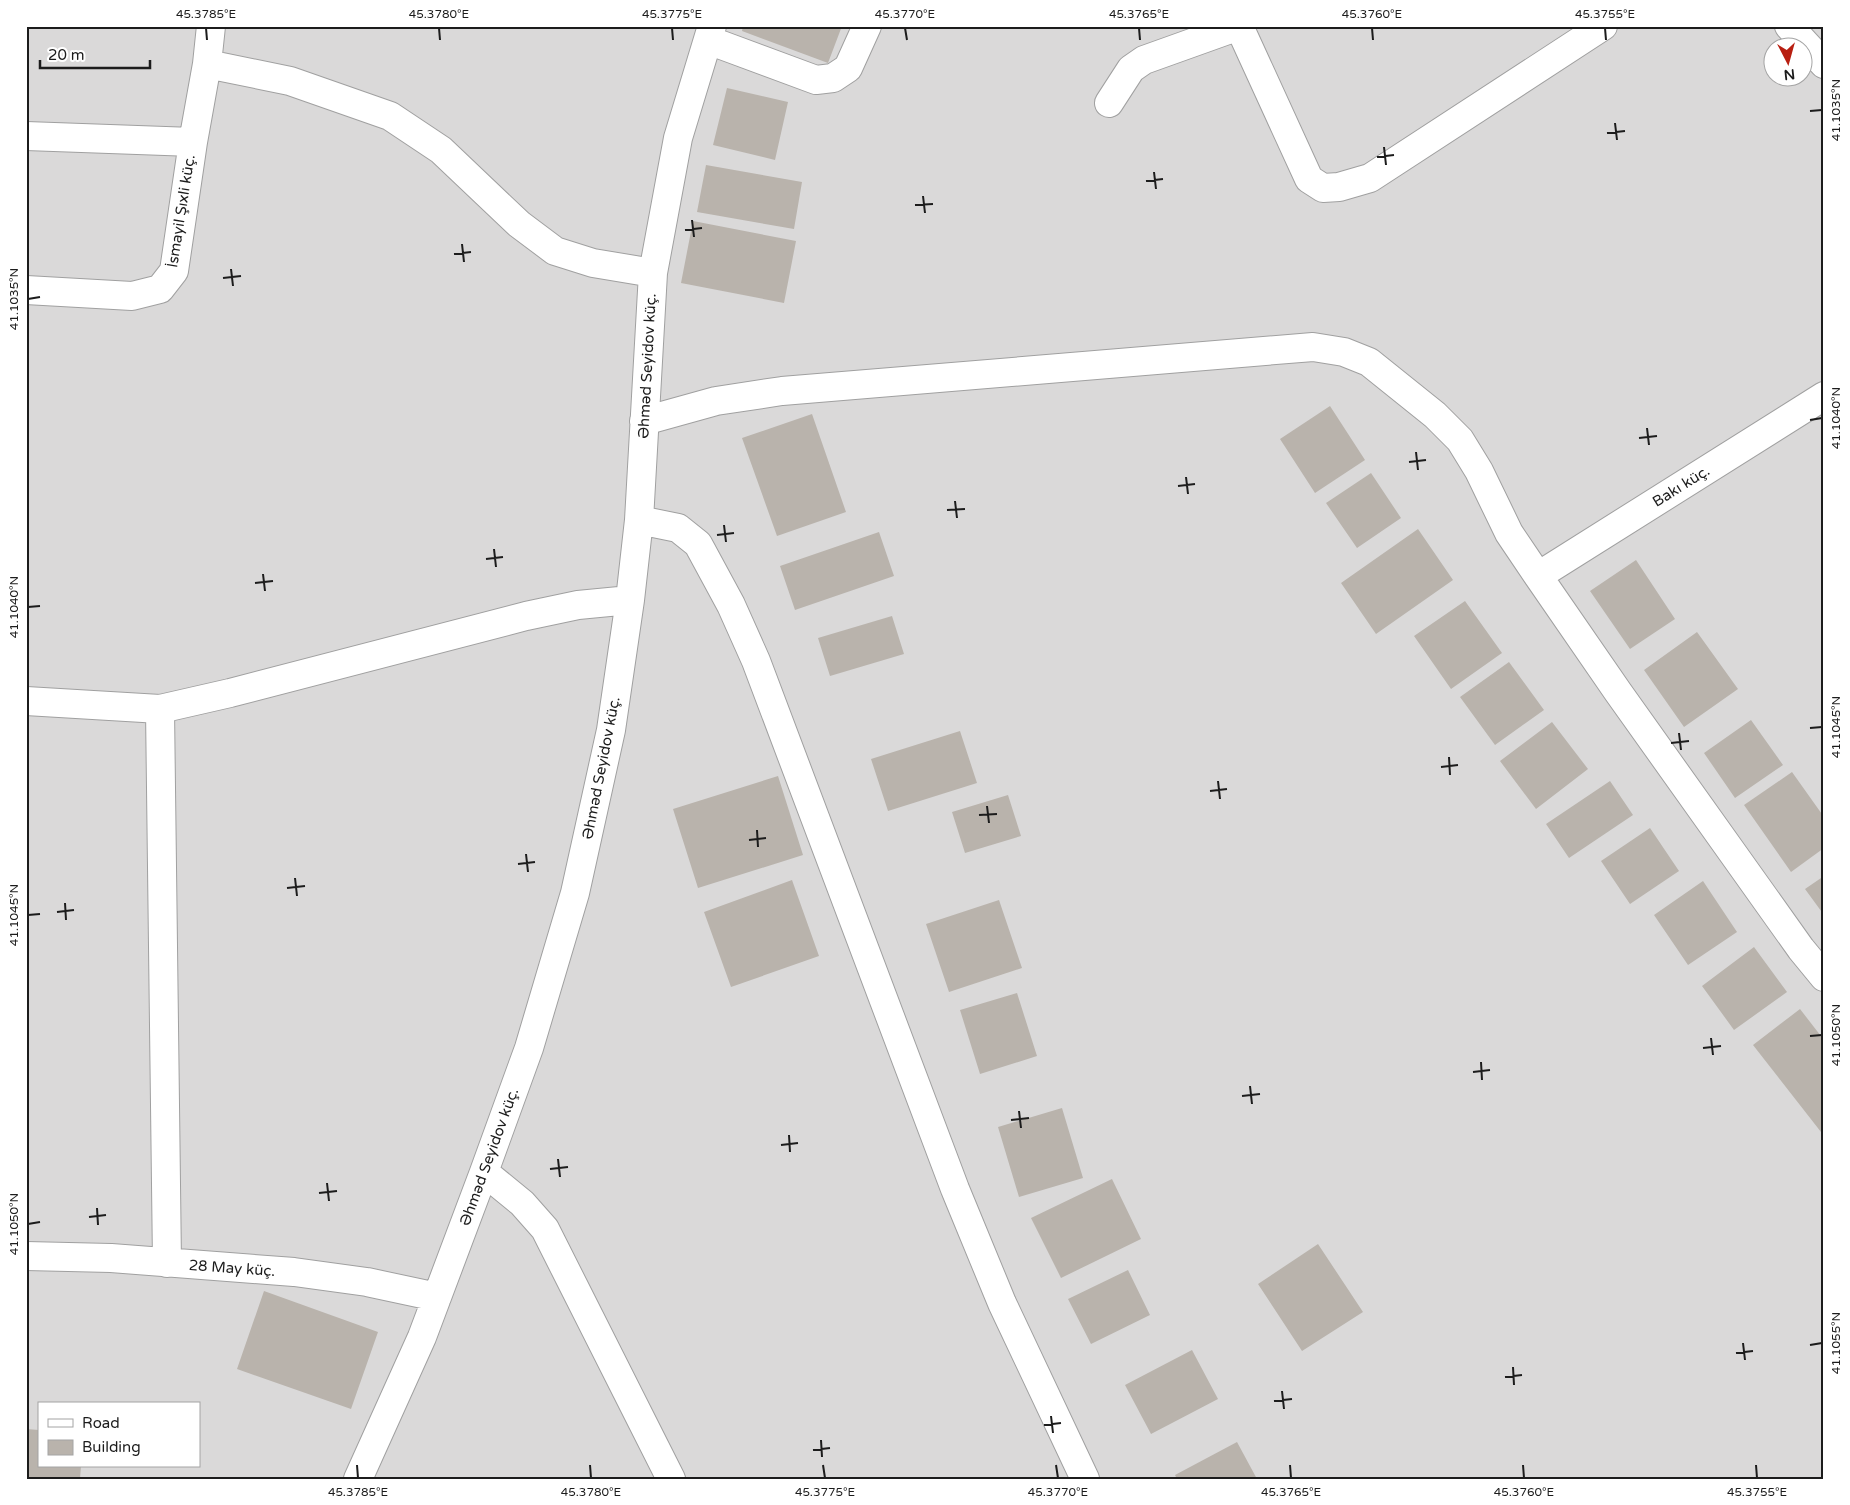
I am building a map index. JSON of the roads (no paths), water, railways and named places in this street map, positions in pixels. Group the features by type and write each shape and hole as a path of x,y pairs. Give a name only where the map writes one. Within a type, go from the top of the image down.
{"street":[{"name":"İsmayil Şıxli küç.","path":"26,290 132,296 160,289 174,271 193,142 207,64 211,26"},
{"path":"710,33 816,80 833,78 848,68 867,26"},
{"path":"1109,103 1131,69 1144,60 1239,26 1309,180 1324,188 1339,187 1370,178 1603,26"},
{"path":"1789,26 1824,64"},
{"name":"Əhməd Seyidov küç.","path":"358,1479 422,1337 484,1172 529,1048 575,893 611,730 630,600 639,520 653,272 678,138 710,33"},
{"path":"207,64 290,81 390,116 441,150 519,224 555,251 593,263 653,272"},
{"path":"26,136 193,142"},
{"path":"644,422 716,401 782,391 1313,347 1344,352 1369,362 1435,415 1460,440 1479,471 1509,533 1538,576 1618,692 1801,948 1824,977"},
{"name":"Bakı küç.","path":"1538,576 1824,396"},
{"path":"639,520 678,528 698,544 731,605 756,661 955,1189 1002,1303 1085,1479"},
{"path":"26,702 160,709 230,693 526,616 578,605 630,600"},
{"path":"160,709 167,1263"},
{"path":"484,1172 522,1203 545,1229 671,1479"},
{"name":"28 May küç.","path":"26,1256 111,1258 294,1272 367,1282 437,1297"}]}
